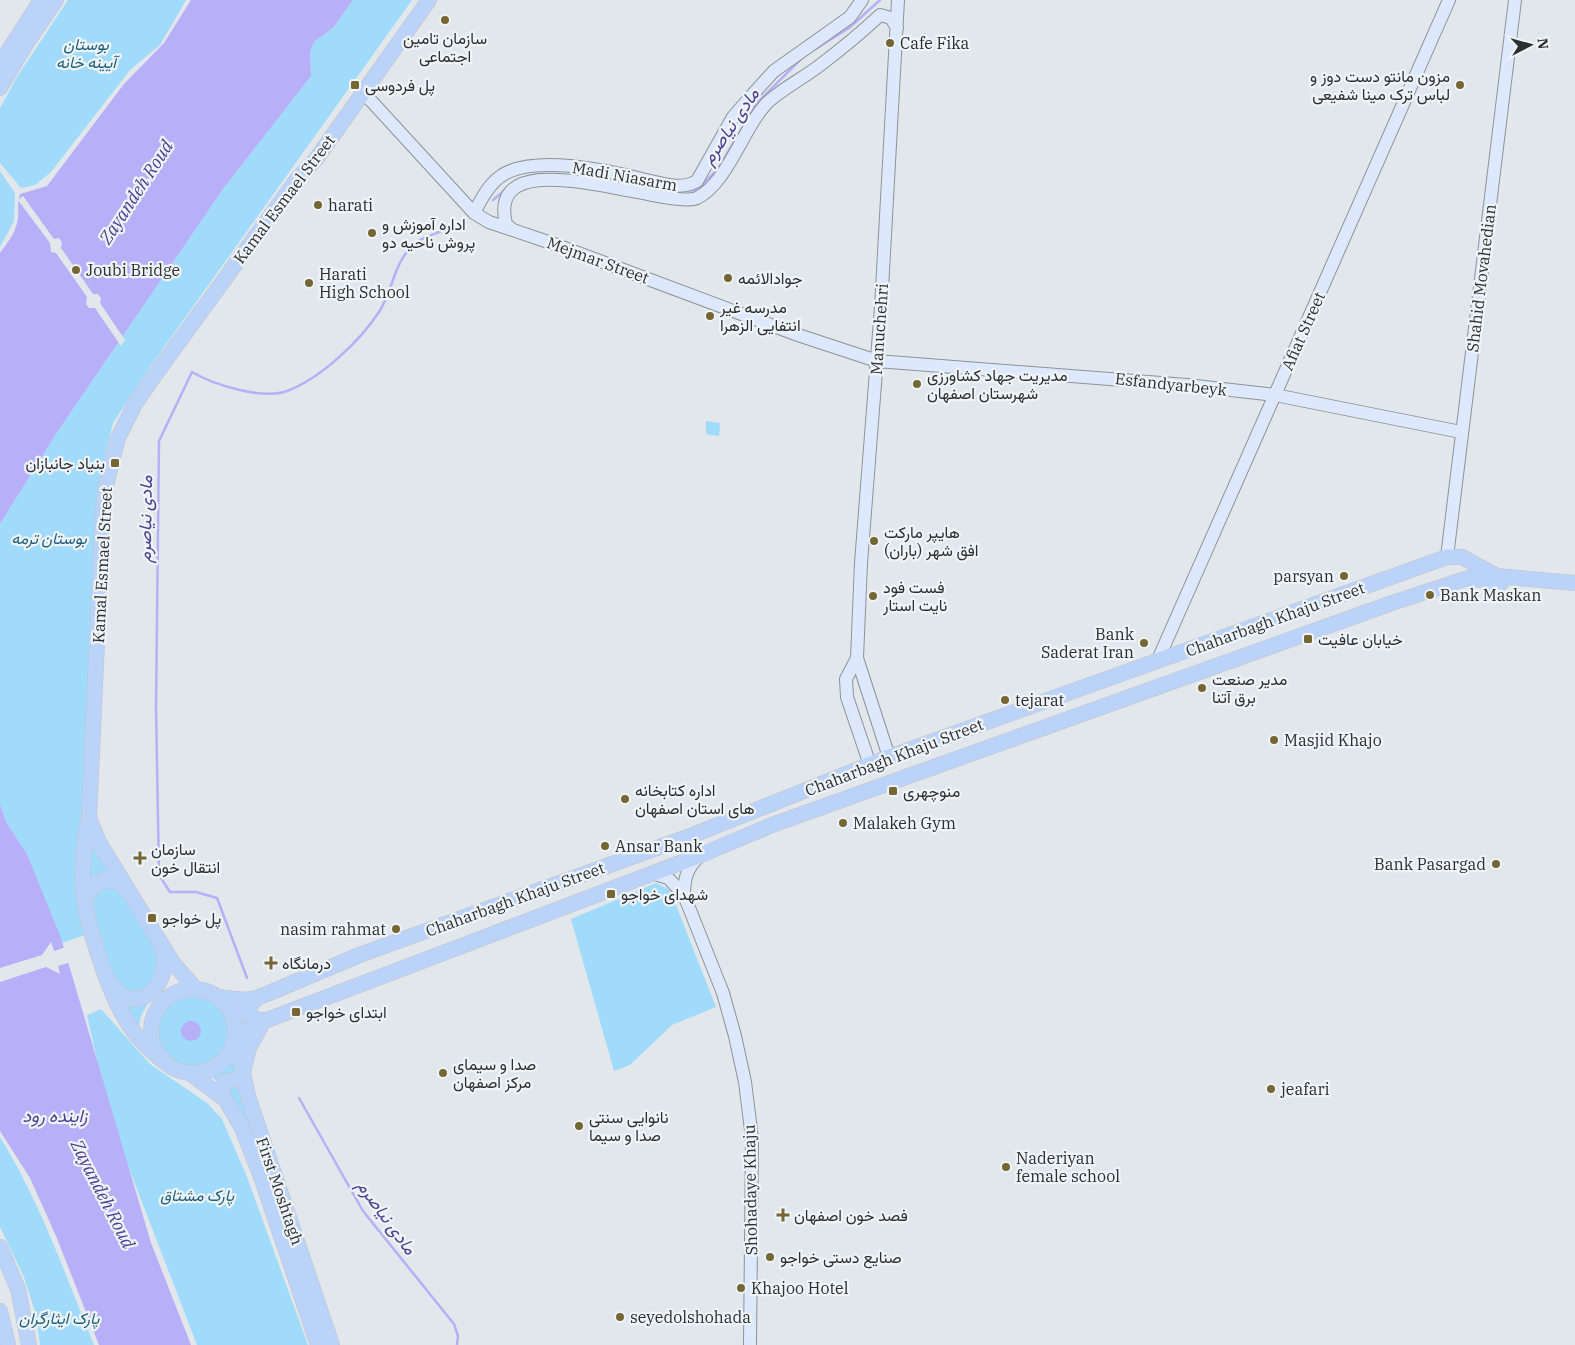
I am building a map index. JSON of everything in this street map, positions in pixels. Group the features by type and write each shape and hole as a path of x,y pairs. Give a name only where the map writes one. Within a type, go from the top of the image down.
{"main road":[{"path":"0,64 4,49 41,0"},
{"path":"0,88 26,44 56,0"},
{"path":"298,178 308,152 358,87 419,0"},
{"name":"Kamal Esmael Street","path":"196,989 179,971 100,844 91,826 89,816 103,509 107,481 118,438 135,404 298,178 316,159 429,0"},
{"path":"1447,557 1462,557 1497,576 1575,583"},
{"name":"Chaharbagh Khaju Street","path":"218,997 234,1000 257,998 371,951 693,835 870,765 1447,557"},
{"path":"1468,578 1474,571 1471,562"},
{"path":"1395,576 1395,589 1407,598"},
{"name":"Chaharbagh Khaju Street","path":"235,1036 265,1021 701,855 772,825 1407,598 1468,578 1522,586 1575,590"},
{"path":"1238,632 1246,656"},
{"path":"1102,681 1098,692 1100,700 1109,705"},
{"path":"896,756 908,753 917,760 917,771 913,775"},
{"path":"89,816 83,852 85,903 106,975 117,1004 130,1026 140,1040 163,1061 181,1072 191,1074 212,1069 230,1051 235,1036 233,1018 218,997 196,989 178,991 162,1002 156,1009 150,1027 157,1054 163,1061"},
{"path":"693,835 700,838 703,843 701,855"},
{"path":"645,852 642,858 642,865 652,873"},
{"path":"85,903 91,888 100,881 109,879 121,884 133,897"},
{"path":"106,975 120,996 134,999 148,994 160,982 166,968 160,941"},
{"path":"220,1095 220,1088 230,1079 243,1079 249,1048 265,1021 247,1016 246,1010 257,998"},
{"name":"First Moshtagh","path":"235,1036 243,1079 332,1345"},
{"name":"First Moshtagh","path":"191,1074 220,1095 230,1108 247,1141 318,1345"},
{"path":"0,1247 18,1290 29,1345"},
{"path":"0,1311 8,1345"}],"street":[{"name":"Madi Niasarm","path":"474,213 493,183 510,170 526,167 572,165 680,187 690,185 697,181 709,163 733,117 774,71 850,17 862,0"},
{"name":"Manuchehri","path":"857,658 861,563 877,361 898,0"},
{"name":"Afiat Street","path":"1157,662 1449,0"},
{"name":"Shahid Movahedian","path":"1447,557 1515,0"},
{"name":"Madi Niasarm","path":"514,230 506,224 505,208 507,199 515,188 527,183 553,180 617,187 680,198 696,198 712,185 768,102 819,66 880,15 891,18 896,28"},
{"name":"Mejmar Street","path":"363,92 474,213 488,222 795,334 877,361"},
{"name":"Esfandyarbeyk","path":"877,361 1177,384 1275,395 1461,432"},
{"path":"857,658 896,756"},
{"path":"857,658 846,679 847,697 870,765"},
{"path":"684,896 688,871 692,863 701,855"},
{"path":"652,873 668,878 684,896"},
{"name":"Shohadaye Khaju","path":"684,896 723,993 745,1082 752,1138 750,1345"}],"green space":[{"name":"بوستان آیینه خانه","path":"68,0 186,0 160,45 130,70 51,172 35,185 21,188 0,163 0,108 17,77"},
{"name":"بوستان ترمه","path":"353,0 412,0 150,367 113,423 104,460 94,597 88,934 62,943 27,854 6,822 0,804 0,524 56,434 223,189 311,76 310,52 314,42 333,28"},
{"path":"0,171 15,193 14,221 0,247"},
{"path":"706,421 720,423 719,436 706,434"},
{"path":"88,832 112,873 88,882"},
{"path":"656,883 670,890 716,1007 672,1025 630,1065 614,1071 571,919"},
{"path":"104,887 118,889 158,948 161,962 147,989 130,993 113,979 91,909 93,895"},
{"path":"192,996 212,1002 222,1012 228,1032 222,1052 212,1062 192,1068 172,1062 162,1052 156,1032 162,1012 172,1002"},
{"path":"150,1000 141,1016 138,1030 124,1003"},
{"path":"227,1002 245,1004 248,1021 238,1032 235,1013"},
{"name":"پارک مشتاق","path":"101,1009 150,1064 207,1103 222,1119 247,1177 308,1345 197,1345 110,1119 87,1015"},
{"path":"233,1060 237,1075 220,1083 211,1077"},
{"path":"233,1086 240,1087 257,1145 228,1094 229,1089"},
{"name":"پارک ایثارگران","path":"0,1137 40,1213 94,1345 40,1345 36,1315 24,1277 0,1227"}],"water":[{"name":"Zayandeh Roud","path":"191,0 353,0 333,28 314,42 310,52 311,76 223,189 56,434 0,524 0,253 16,227 20,194 47,186 124,84 164,43"},
{"name":"زاینده رود","path":"0,804 6,822 27,854 61,938 151,1243 191,1345 99,1345 56,1236 30,1178 0,1131"},
{"path":"191,1021 198,1024 201,1031 198,1038 191,1041 184,1038 181,1031 184,1024"}],"pier":[{"path":"23,196 54,239 59,238 62,243 61,248 93,294 98,294 101,298 100,303 125,340 121,346 95,308 89,308 86,304 87,297 56,253 51,252 50,243 18,200"},
{"path":"51,942 54,951 66,947 71,962 58,966 60,974 46,967 0,982 0,968 42,955"}],"waterway":[{"name":"مادی نیاصرم","path":"814,50 849,28 880,0"},
{"name":"مادی نیاصرم","path":"686,191 697,190 718,169 757,103 803,57"},
{"name":"مادی نیاصرم","path":"493,200 517,180 520,180"},
{"name":"مادی نیاصرم","path":"622,183 656,190"},
{"name":"مادی نیاصرم","path":"247,978 217,898 196,892 170,892 159,875 156,708 159,441 192,372 225,386 265,394 287,391 313,378 350,347 371,323 384,304 397,269 406,252 417,242 430,235 466,223"},
{"name":"مادی نیاصرم","path":"299,1098 363,1211 454,1324 458,1336 457,1345"}],"place":[{"name":"سازمان تامین اجتماعی","path":"445,20"},
{"name":"Cafe Fika","path":"890,43"},
{"name":"پل فردوسی","path":"355,85"},
{"name":"مزون مانتو دست دوز و لباس ترک مینا شفیعی","path":"1460,85"},
{"name":"harati","path":"318,205"},
{"name":"اداره آموزش و پروش ناحیه دو","path":"372,233"},
{"name":"Joubi Bridge","path":"76,270"},
{"name":"جوادالائمه","path":"728,278"},
{"name":"Harati High School","path":"309,283"},
{"name":"مدرسه غیر انتفایی الزهرا","path":"710,316"},
{"name":"مدیریت جهاد کشاورزی شهرستان اصفهان","path":"917,384"},
{"name":"بنیاد جانبازان","path":"115,463"},
{"name":"هایپر مارکت افق شهر (باران)","path":"874,541"},
{"name":"parsyan","path":"1344,576"},
{"name":"Bank Maskan","path":"1430,595"},
{"name":"فست فود نایت استار","path":"873,596"},
{"name":"خیابان عافیت","path":"1308,639"},
{"name":"Bank Saderat Iran","path":"1144,643"},
{"name":"مدیر صنعت برق آتنا","path":"1202,688"},
{"name":"tejarat","path":"1005,700"},
{"name":"Masjid Khajo","path":"1274,740"},
{"name":"منوچهری","path":"893,791"},
{"name":"اداره کتابخانه های استان اصفهان","path":"625,799"},
{"name":"Malakeh Gym","path":"843,823"},
{"name":"Ansar Bank","path":"605,846"},
{"name":"سازمان انتقال خون","path":"140,858"},
{"name":"Bank Pasargad","path":"1496,864"},
{"name":"شهدای خواجو","path":"611,894"},
{"name":"پل خواجو","path":"152,918"},
{"name":"nasim rahmat","path":"396,929"},
{"name":"درمانگاه","path":"271,963"},
{"name":"ابتدای خواجو","path":"296,1012"},
{"name":"صدا و سیمای مرکز اصفهان","path":"443,1073"},
{"name":"jeafari","path":"1271,1089"},
{"name":"نانوایی سنتی صدا و سیما","path":"579,1126"},
{"name":"Naderiyan female school","path":"1006,1167"},
{"name":"فصد خون اصفهان","path":"783,1215"},
{"name":"صنایع دستی خواجو","path":"770,1257"},
{"name":"Khajoo Hotel","path":"741,1288"},
{"name":"seyedolshohada","path":"620,1317"}]}
